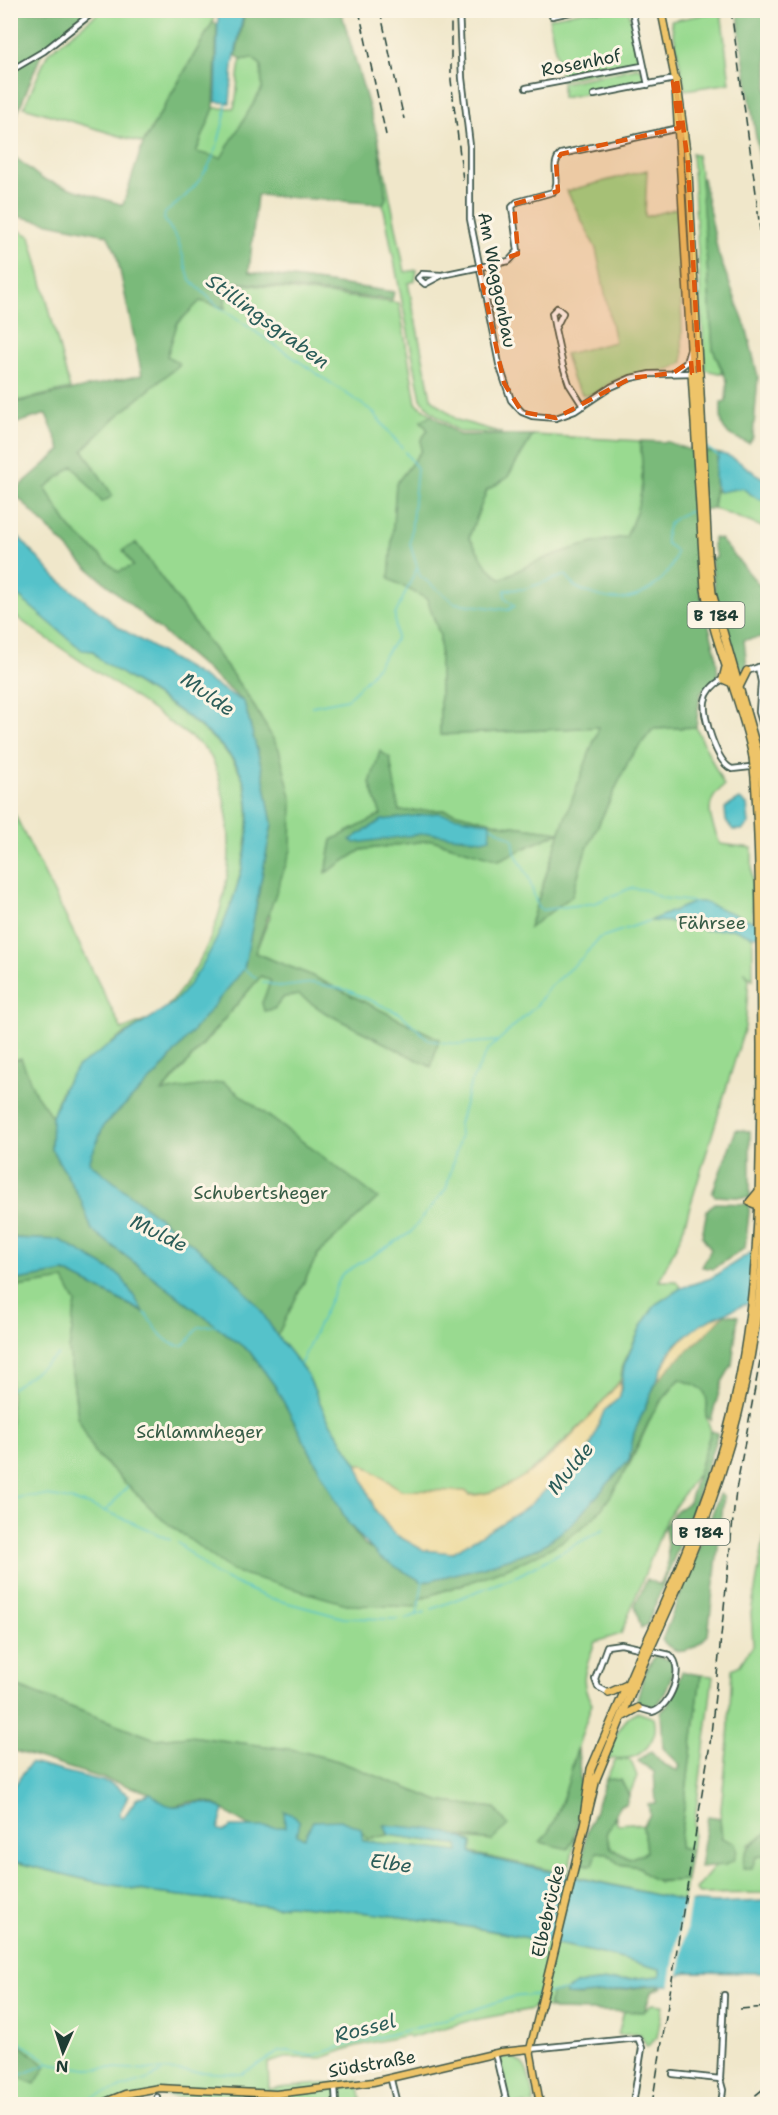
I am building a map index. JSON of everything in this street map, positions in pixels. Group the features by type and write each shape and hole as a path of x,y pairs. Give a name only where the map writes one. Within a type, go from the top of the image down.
{"highway":[{"name":"B 184","path":"696,373 705,589 726,667 756,757"},
{"name":"B 184","path":"703,511 712,593 739,687 759,777 767,1035 764,1075"},
{"path":"726,667 723,679 732,683"},
{"path":"734,672 747,671"},
{"path":"739,687 747,671"},
{"name":"B 184","path":"584,1824 589,1777 627,1685 642,1659 704,1524 743,1379 754,1313 762,1230 764,946"},
{"name":"B 184","path":"762,1230 760,1206 750,1202 760,1190 764,1128"},
{"name":"B 184","path":"584,1824 598,1772 642,1659"},
{"path":"620,1702 609,1693 627,1685"},
{"path":"620,1717 638,1708 628,1699"},
{"name":"Elbebrücke","path":"541,2006 584,1824"}],"main road":[{"name":"B 184","path":"661,10 675,79 690,349 696,373"},
{"name":"B 184","path":"675,79 685,137 696,373"},
{"name":"B 184","path":"540,2104 530,2049 541,2006"},
{"name":"Südstraße","path":"100,2104 125,2094 159,2088 276,2094 391,2080 495,2053 530,2049"}],"street":[{"path":"10,71 44,51 96,10"},
{"path":"552,16 579,10"},
{"name":"Rosenhof","path":"632,10 642,66 648,85"},
{"name":"Am Waggonbau","path":"461,11 461,71 470,140 469,206 479,267 504,383 511,400 525,413 544,419 566,415 626,380 647,375 696,373"},
{"name":"Rosenhof","path":"526,88 642,66"},
{"name":"Rosenhof","path":"594,95 675,79"},
{"path":"442,275 509,261 515,257 518,245 512,207 517,202 553,192 557,186 556,162 561,154 679,128"},
{"path":"555,329 566,378 584,406"},
{"path":"673,373 686,363 690,349"},
{"path":"747,671 768,664"},
{"path":"758,667 759,712 768,742"},
{"path":"723,679 710,689 704,707 720,759 732,769 768,765"},
{"path":"609,1693 598,1687 595,1678 607,1646 621,1644 670,1655 676,1660 678,1669 665,1703 655,1711 638,1708"},
{"path":"721,2104 724,1995"},
{"name":"Südstraße","path":"530,2049 635,2037 640,2040 642,2048 633,2104"},
{"path":"495,2053 507,2104"},
{"path":"673,2074 721,2080"},
{"path":"391,2080 397,2104"},
{"path":"335,2087 336,2104"},
{"path":"276,2094 276,2104"},
{"path":"155,2104 157,2097"}],"highlighted area":[{"path":"677,81 688,163 699,373 692,373 691,361 673,373 631,378 556,418 522,412 504,383 479,267 518,254 514,204 558,191 556,162 561,154 679,128 673,82"}],"green space":[{"path":"11,11 94,11 43,50 11,129"},
{"path":"101,11 214,11 213,22 143,143 24,107 48,53"},
{"name":"Schubertsheger","path":"245,11 341,11 378,138 386,198 383,204 257,195 249,272 394,292 392,300 226,281 225,308 200,301 177,324 167,356 180,364 115,418 83,450 113,496 102,502 73,466 45,488 70,528 118,572 133,566 123,550 136,543 250,699 279,749 292,801 291,850 255,953 308,974 439,1039 431,1067 326,1013 299,995 284,997 274,1009 264,1011 262,1003 271,981 261,976 162,1092 223,1082 378,1198 318,1254 277,1336 237,1285 214,1263 88,1162 104,1125 158,1073 244,969 272,824 262,769 244,702 82,563 13,492 61,450 46,414 11,425 10,383 18,402 142,375 116,252 107,235 11,215 11,154 42,179 123,205 142,146 213,22 217,24 214,108 196,152 221,158 262,89 261,65 252,58 241,60 236,55"},
{"path":"584,11 629,11 640,64 561,80 549,18"},
{"path":"721,11 730,83 685,90 671,21"},
{"path":"738,11 767,11 767,207 740,36"},
{"path":"252,58 261,65 262,89 222,158 196,153 214,108 234,108 241,60"},
{"path":"638,68 643,71 644,78 640,83 562,98 562,83"},
{"path":"378,138 405,272 417,270 415,281 408,283 431,398 457,420 502,433 459,432 431,411 421,399 383,204 386,198"},
{"path":"692,153 697,155 701,178 713,349 723,374 705,370"},
{"path":"647,170 645,217 678,208 683,362 662,371 624,377 593,394 583,395 573,381 565,354 615,342 596,249 567,191"},
{"path":"703,178 718,253 747,330 758,377 753,437 749,443 728,433 722,425 721,402 726,401 727,381 713,349 701,179"},
{"path":"10,226 30,236 70,389 18,401 10,379"},
{"path":"226,282 399,303 416,403 432,415 421,421 428,430 421,440 421,451 396,484 393,531 427,599 440,636 440,735 600,727 560,832 529,927 572,896 584,855 630,758 653,729 696,727 724,786 712,799 710,806 711,820 720,844 752,848 753,980 744,971 749,979 745,1027 681,1236 659,1281 676,1281 681,1288 656,1304 643,1323 623,1365 620,1381 586,1421 520,1481 487,1495 401,1491 364,1465 357,1464 326,1416 307,1374 277,1336 318,1254 377,1198 223,1082 162,1093 261,976 271,981 262,1003 274,1009 284,997 299,995 326,1013 431,1067 439,1039 308,974 255,953 270,917 250,699 136,543 133,566 118,572 70,528 45,488 73,466 102,501 112,496 83,450 115,418 180,364 167,356 177,324 200,301 225,308","holes":["390,758 398,811 445,810 504,825 559,832 499,860 432,840 361,850 326,872 332,840 381,815 370,783"]},
{"path":"432,415 459,435 533,435 507,478 487,490 469,537 487,566 501,579 561,552 626,537 636,512 641,490 640,441 668,442 689,450 691,448 720,454 717,458 713,508 694,512 699,587 716,654 718,677 700,694 696,727 653,729 630,758 584,855 572,896 529,928 560,832 599,727 440,735 440,636 427,599 389,579 396,484 421,451 421,440 428,430 421,421"},
{"path":"533,435 640,441 642,480 639,501 626,537 561,552 501,579 487,566 469,537 487,490 507,478"},
{"path":"742,488 758,499 767,500 767,529 713,508 716,489 719,492"},
{"path":"713,538 720,539 767,594 767,636 744,640 747,668 737,667 715,593 711,559 717,557 713,547"},
{"path":"11,590 82,649 93,651 99,659 191,720 208,734 235,764 245,789 248,819 245,853 224,923 209,955 192,982 164,1010 198,963 221,908 227,879 229,850 227,820 216,769 208,753 196,741 11,613"},
{"path":"380,751 390,758 399,811 445,810 504,825 560,832 499,860 432,840 361,850 326,873 332,840 381,815 370,783"},
{"path":"10,805 122,1030 148,1020 113,1042 67,1082 61,1090 52,1117 35,1093 21,1059 11,1061"},
{"name":"Schlammheger","path":"21,1058 35,1093 52,1117 51,1148 81,1200 92,1230 250,1352 275,1386 348,1523 365,1545 423,1582 483,1567 539,1548 571,1525 629,1460 634,1433 656,1383 671,1363 725,1314 738,1316 732,1365 722,1382 711,1420 706,1416 707,1400 703,1391 680,1379 657,1407 610,1497 586,1524 566,1539 518,1564 419,1599 419,1607 350,1605 232,1571 163,1520 94,1452 78,1417 69,1350 76,1303 64,1280 11,1288 11,1281 65,1272 143,1312 121,1276 60,1240 11,1238 11,1061"},
{"path":"736,1130 750,1131 750,1198 715,1196 712,1193"},
{"path":"715,1203 750,1204 745,1248 713,1269 702,1267 711,1249 702,1236 707,1210"},
{"path":"64,1280 76,1303 69,1350 78,1417 94,1452 163,1520 419,1599 479,1579 562,1541 580,1528 601,1509 631,1462 655,1409 680,1379 702,1387 709,1399 706,1416 711,1431 698,1473 667,1518 621,1634 595,1642 585,1673 585,1687 592,1703 572,1765 571,1775 550,1832 540,1842 568,1848 576,1836 568,1874 471,1853 472,1843 463,1838 492,1841 495,1808 442,1802 338,1761 296,1750 190,1736 155,1739 11,1684 11,1288"},
{"path":"711,1431 718,1433 689,1521 647,1625 641,1628 635,1605 647,1579 660,1585 666,1571 668,1557 665,1527 674,1513 689,1502"},
{"path":"720,1494 724,1496 708,1635 691,1649 674,1650 662,1640"},
{"path":"767,1502 767,1833 748,1845 756,1857 767,1855 767,1893 699,1894 696,1889 716,1865 725,1865 720,1818 732,1669 740,1665 753,1644 751,1613 765,1534"},
{"path":"655,1656 672,1660 672,1672 663,1697 655,1707 636,1703 645,1671"},
{"path":"682,1672 701,1675 679,1847 691,1850 686,1880 660,1881 648,1877 639,1867 619,1864 606,1853 597,1852 593,1865 581,1864 586,1835 606,1779 621,1780 629,1796 626,1804 620,1805 606,1834 611,1848 629,1859 646,1852 643,1826 650,1815 648,1804 656,1803 654,1772 638,1761 651,1751 663,1764 678,1771 680,1765 663,1748 661,1712 668,1705"},
{"path":"701,1675 713,1676 691,1850 679,1847"},
{"path":"10,1684 155,1739 190,1736 296,1750 338,1761 442,1802 495,1808 508,1825 492,1841 385,1825 388,1835 368,1839 363,1832 344,1822 313,1821 305,1838 297,1836 285,1812 285,1828 262,1828 249,1826 207,1802 169,1806 150,1793 11,1750"},
{"path":"637,1712 654,1718 654,1735 648,1746 633,1757 604,1762 621,1727"},
{"path":"578,1748 580,1813 574,1838 568,1849 540,1842 554,1822 564,1798"},
{"path":"624,1759 631,1761 637,1776 629,1796 621,1780 606,1779 615,1761"},
{"path":"616,1816 617,1824 632,1823 643,1826 646,1852 629,1859 611,1848 606,1834"},
{"path":"708,1816 720,1818 721,1838 735,1843 737,1851 734,1860 725,1865 700,1867"},
{"path":"361,1828 368,1839 389,1835 458,1845 460,1850 457,1854 363,1841"},
{"path":"767,1833 767,1855 756,1857 752,1868 743,1868 743,1861 749,1847"},
{"path":"597,1852 607,1853 619,1864 639,1867 658,1882 686,1880 683,1901 578,1877 581,1864 593,1865"},
{"path":"10,1861 87,1880 156,1893 275,1907 288,1905 335,1909 476,1928 568,1946 660,1969 660,1976 577,1984 663,1987 651,1992 645,2011 652,2004 663,2005 657,2037 647,2047 640,2034 618,2035 624,2011 554,2010 535,2004 532,2009 468,2021 409,2038 408,2035 356,2046 322,2058 286,2058 268,2063 269,2089 358,2080 362,2104 258,2104 162,2096 119,2104 11,2104 11,2084 20,2077 40,2075 46,2066 11,2037"},
{"path":"664,1984 651,1992 644,2012 554,2010 549,2007 551,1993 566,1991 566,1995 579,1996"},
{"path":"11,2037 46,2066 35,2084 18,2077 11,2084"},
{"path":"503,2057 519,2061 528,2072 534,2104 511,2104 499,2059"}],"sand":[{"path":"725,1313 656,1383 667,1359 682,1339 700,1324"},
{"path":"620,1381 620,1397 604,1412 589,1450 525,1509 452,1553 423,1550 394,1534 375,1510 357,1464 364,1465 401,1490 467,1491 470,1495 491,1492 533,1470 553,1453 590,1416"}],"water":[{"path":"218,11 244,11 233,65 230,103 216,102"},
{"path":"720,454 738,461 767,480 767,500 758,499 742,488 719,492 715,473 716,462"},
{"name":"Mulde","path":"10,527 55,577 120,628 244,702 262,769 272,824 244,969 158,1073 104,1125 89,1162 230,1274 260,1309 277,1336 307,1374 326,1416 357,1464 375,1510 394,1534 423,1550 452,1553 525,1509 589,1450 604,1411 620,1397 624,1365 643,1323 656,1304 681,1288 711,1278 767,1242 767,1296 702,1324 679,1341 669,1352 634,1433 629,1460 571,1525 539,1548 483,1567 423,1582 380,1558 348,1523 275,1386 250,1352 92,1230 81,1200 51,1148 52,1117 64,1086 77,1067 173,1003 191,982 208,955 224,923 245,854 249,820 246,790 236,764 209,734 173,707 99,659 93,651 82,650 11,590"},
{"path":"740,799 747,805 749,824 742,830 733,830 726,821 725,808"},
{"path":"437,813 490,823 490,838 482,840 429,833 355,843 350,840 382,820"},
{"name":"Fährsee","path":"695,902 703,902 752,921 767,920 767,935 751,936 735,929 705,930 674,922 649,921"},
{"path":"11,1238 60,1240 121,1276 144,1312 65,1272 11,1281"},
{"name":"Elbe","path":"30,1763 110,1783 129,1795 119,1814 123,1818 137,1798 151,1793 170,1806 202,1802 224,1810 218,1829 223,1832 231,1827 285,1827 284,1811 295,1816 300,1822 297,1835 304,1838 313,1821 340,1820 361,1828 363,1841 459,1852 458,1845 389,1835 384,1825 430,1829 452,1834 472,1843 471,1853 474,1855 683,1901 715,1903 767,1901 767,1973 687,1972 677,1976 674,1986 647,1986 593,1994 566,1995 566,1991 577,1984 660,1976 660,1969 568,1946 476,1928 382,1914 288,1905 276,1907 156,1893 87,1880 11,1861 10,1787 13,1788"}],"pier":[{"path":"684,1898 691,1898 678,1982 675,1988 669,1988"}],"waterway":[{"name":"Stillingsgraben","path":"226,103 218,144 208,167 186,196 165,213 164,219 178,240 190,280 219,307 372,411 402,448"},
{"path":"705,447 719,456"},
{"path":"405,452 417,468 410,544 420,576 455,603 508,610 515,606 505,597 505,590 524,589 566,575 574,586 606,598 625,599 635,596 654,586 669,570 676,551 666,543 669,525 676,517 694,511"},
{"path":"312,706 347,699 370,676 396,639 395,615 417,568"},
{"path":"491,826 513,839 515,853 528,876 538,908 541,910 595,903 631,888 646,890 661,898 696,902"},
{"path":"300,1365 342,1274 410,1233 446,1189 460,1137 459,1124 471,1082 488,1050 536,1006 550,986 582,958 599,938 649,921"},
{"path":"244,969 256,978"},
{"path":"263,982 281,987 313,983 347,990 401,1014 428,1039 439,1042 459,1044 497,1041"},
{"path":"145,1313 161,1335 171,1344 177,1345 185,1344 199,1327 219,1325"},
{"path":"10,1390 58,1355"},
{"path":"106,1511 127,1487"},
{"path":"10,1500 28,1496 48,1496 70,1500 113,1514 170,1540"},
{"path":"432,1609 519,1575 604,1529"},
{"path":"178,1543 216,1575 266,1597 344,1618 398,1619"},
{"path":"417,1615 423,1581"},
{"path":"405,1619 425,1612"},
{"name":"Rossel","path":"546,1993 568,1991"},
{"name":"Rossel","path":"10,2079 50,2063 87,2069 112,2068 242,2074 279,2052 288,2051 311,2056 428,2025 512,1997 541,1994"},
{"path":"10,2035 49,2062"},
{"path":"79,2104 149,2079 163,2070"},
{"path":"210,2104 211,2094"}],"railway":[{"path":"359,10 386,135"},
{"path":"380,10 404,119"},
{"path":"451,10 451,80 463,180"},
{"path":"731,10 756,193 768,307"},
{"path":"652,2104 710,1744 736,1490 768,1318"},
{"path":"740,2009 768,2007"},
{"path":"745,2104 768,2085"}]}
